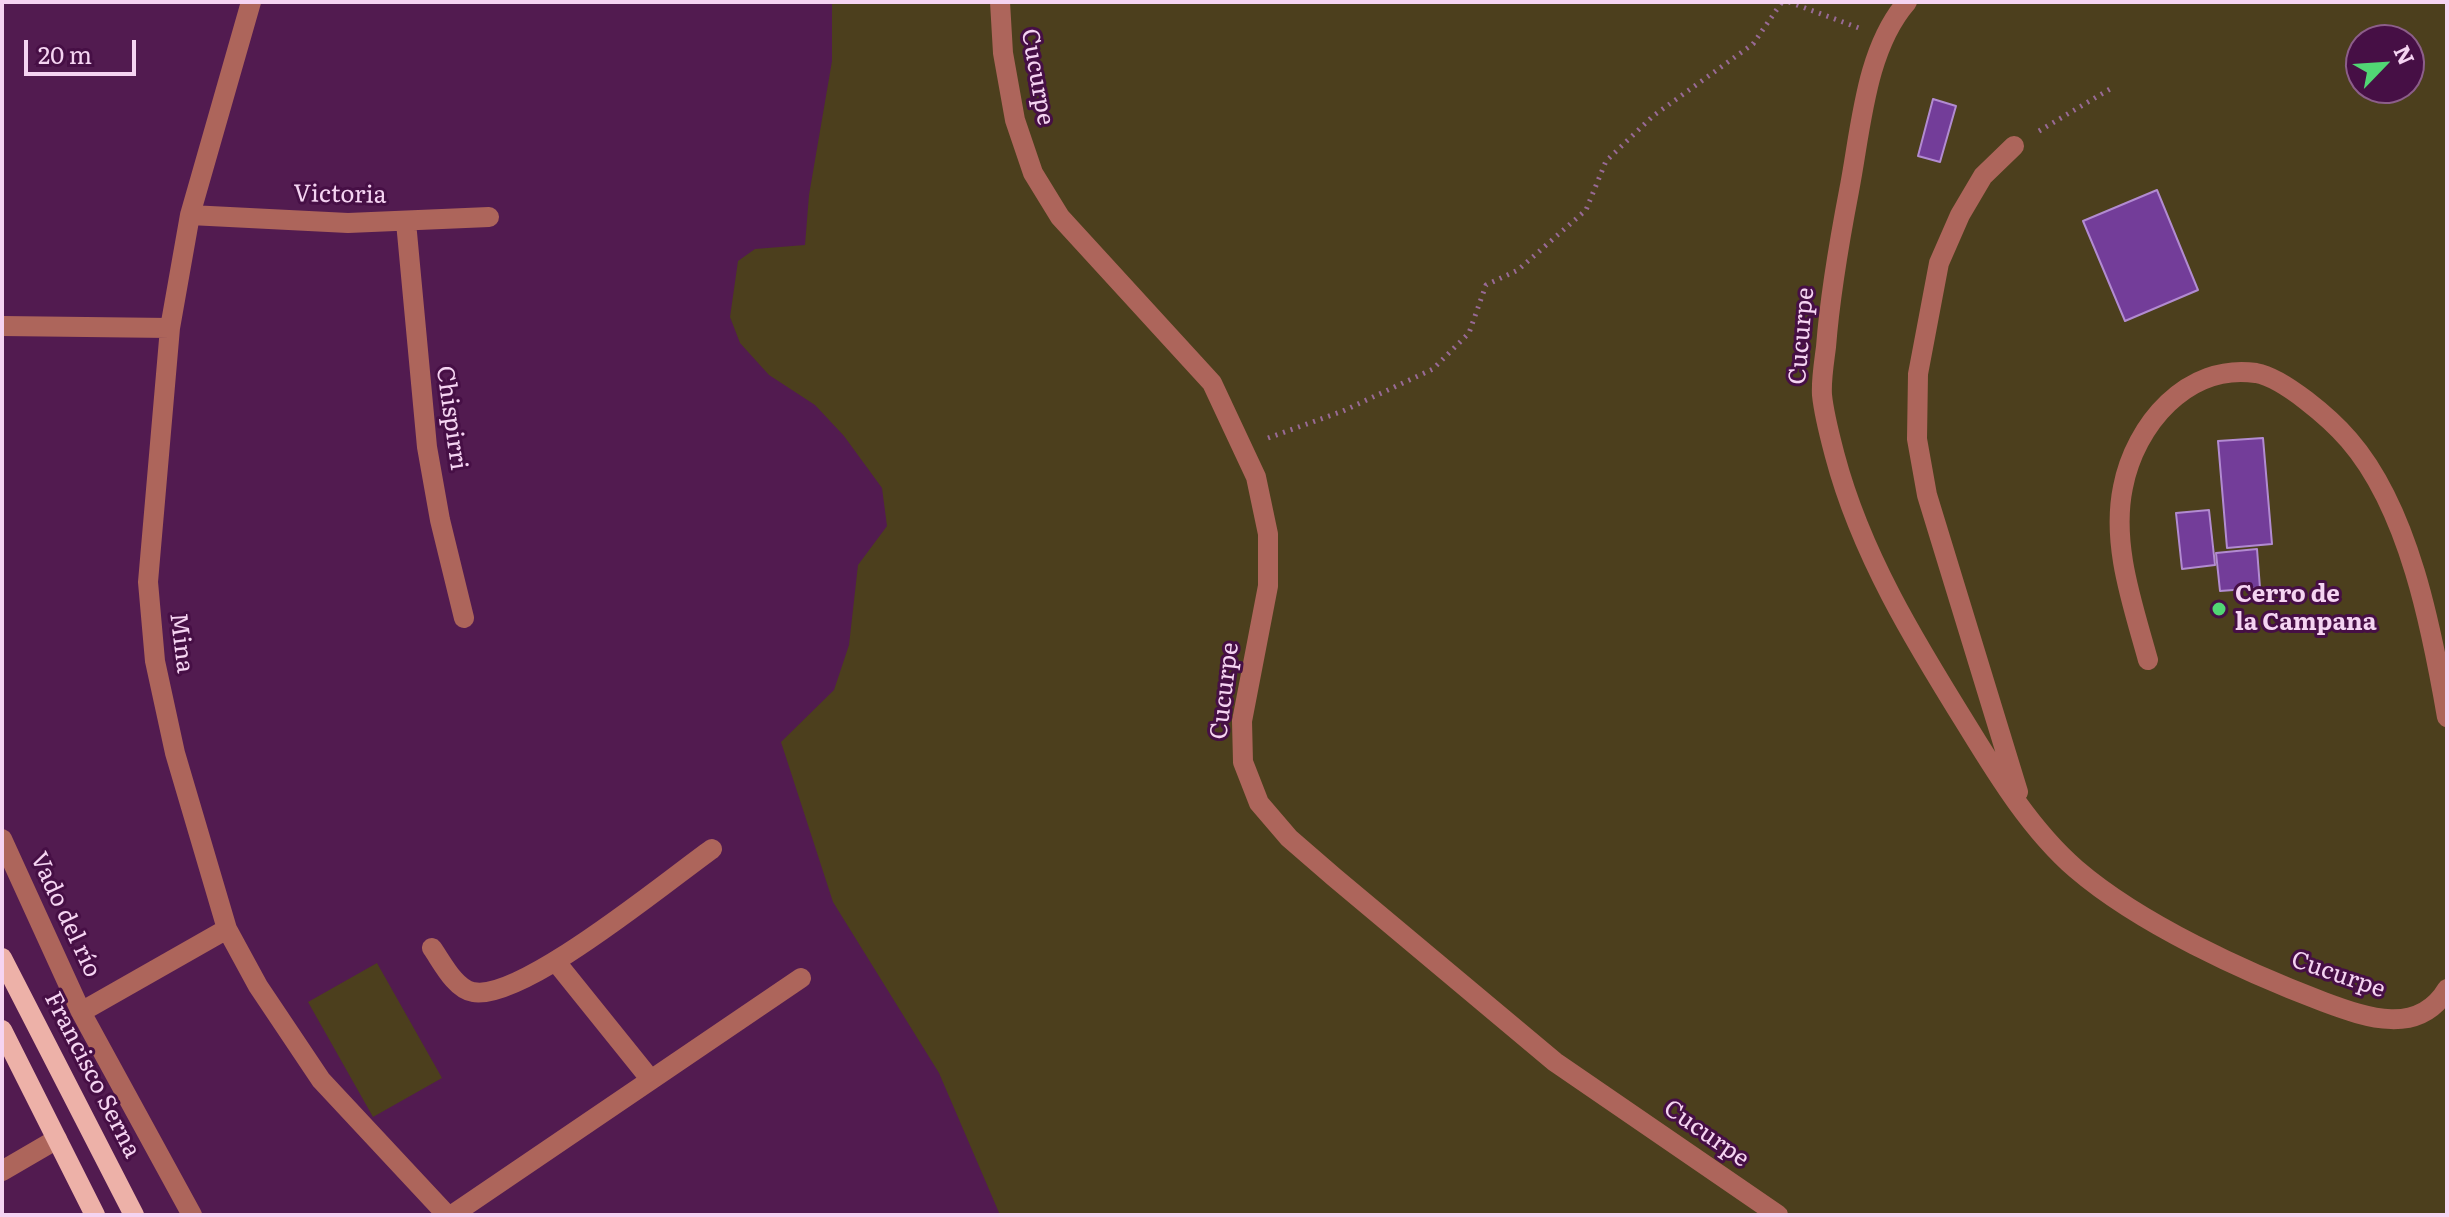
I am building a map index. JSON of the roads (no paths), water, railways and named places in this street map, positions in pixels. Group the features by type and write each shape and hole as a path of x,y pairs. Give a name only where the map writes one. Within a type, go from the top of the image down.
{"main road":[{"name":"Francisco Serna","path":"2,958 134,1215"},
{"path":"2,1030 95,1215"}],"street":[{"name":"Mina","path":"251,2 190,215 170,328 148,582 155,661 175,753 227,929 258,986 321,1080 449,1215"},
{"name":"Cucurpe","path":"1000,2 1003,53 1015,120 1033,173 1060,217 1212,383 1256,477 1268,534 1268,586 1242,721 1243,762 1259,803 1289,838 1555,1062 1778,1215"},
{"name":"Cucurpe","path":"1907,2 1875,63 1837,256 1822,395 1834,455 1853,514 1898,611 1980,747 2024,811 2073,866 2112,898 2186,938 2304,994 2352,1012 2386,1019 2419,1017 2440,1001 2447,989"},
{"path":"2014,146 1983,176 1960,215 1939,263 1918,374 1917,439 1927,495 2024,811"},
{"name":"Victoria","path":"190,215 348,223 489,217"},
{"name":"Chispirri","path":"406,222 427,447 440,520 464,618"},
{"path":"2,326 170,328"},
{"path":"2148,660 2126,581 2120,529 2122,488 2133,454 2151,420 2172,397 2224,374 2259,373 2302,397 2350,440 2381,492 2408,550 2425,609 2447,717"},
{"name":"Vado del río","path":"2,839 81,1012 192,1215"},
{"path":"432,948 458,984 470,992 486,992 507,986 556,962 712,849"},
{"path":"81,1012 227,929"},
{"path":"556,962 651,1080"},
{"path":"449,1215 801,978"},
{"path":"2,1171 57,1139"}],"place":[{"name":"Cerro de la Campana","path":"2219,609"}]}
